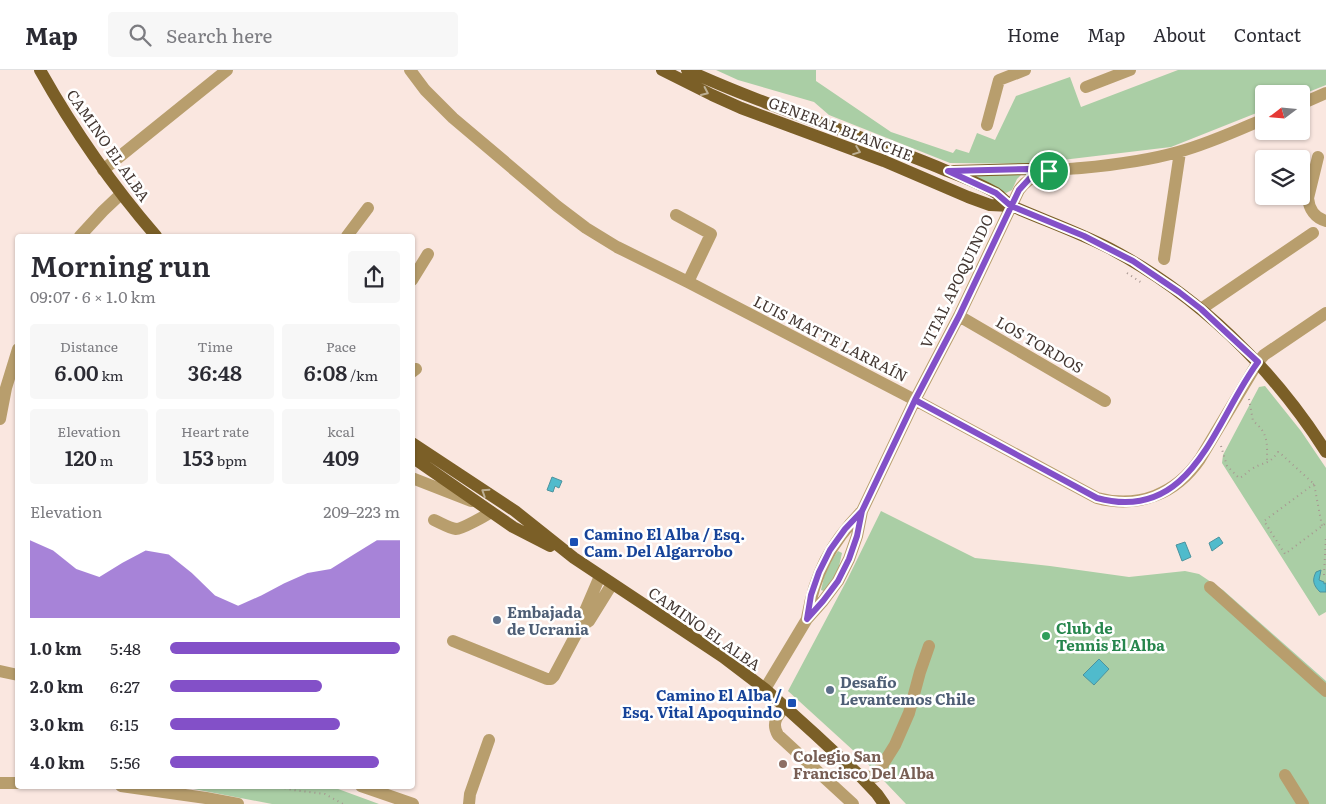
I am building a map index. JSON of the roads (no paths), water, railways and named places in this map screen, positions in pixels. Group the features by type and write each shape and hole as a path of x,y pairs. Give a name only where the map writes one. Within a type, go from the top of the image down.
{"main road":[{"name":"CAMINO EL ALBA","path":"40,70 76,130 103,170 154,234"},
{"name":"GENERAL BLANCHE","path":"662,70 741,108 884,161 990,205 1011,206 1109,248 1156,276 1201,309 1258,362 1297,409 1326,452"},
{"name":"GENERAL BLANCHE","path":"688,70 742,93 948,171 996,193 1011,206"},
{"path":"948,171 1028,169 1049,171"},
{"name":"CAMINO EL ALBA","path":"415,445 514,511 600,576 723,658 785,707 860,776 880,799 893,804"},
{"name":"CAMINO EL ALBA","path":"415,459 513,527 574,558"}],"street":[{"path":"103,170 227,70"},
{"name":"LUIS MATTE LARRAÍN","path":"410,70 425,90 453,118 557,206 617,248 688,282 915,400 1097,498 1117,502 1137,502 1157,496 1177,485 1193,469 1264,355 1326,313"},
{"path":"987,125 999,80 1024,70"},
{"path":"1086,87 1130,70"},
{"path":"1310,100 1326,93"},
{"name":"VITAL APOQUINDO","path":"765,690 807,619 838,581 849,559 857,536 862,511 915,400 959,316 1011,206 1024,183 1030,178 1049,171 1134,162 1180,152 1255,123"},
{"path":"1164,259 1180,152"},
{"path":"1318,157 1308,204 1318,217 1326,221"},
{"path":"82,234 121,194"},
{"path":"348,234 368,208"},
{"path":"676,214 711,234 688,282"},
{"path":"1201,309 1313,233"},
{"path":"415,275 428,254"},
{"name":"LOS TORDOS","path":"959,316 1105,401"},
{"path":"0,419 15,359"},
{"path":"415,459 455,472"},
{"path":"415,479 479,504"},
{"path":"466,499 468,523"},
{"name":"VITAL APOQUINDO","path":"807,619 811,595 819,572 830,550 845,529 862,511"},
{"path":"434,520 455,529 478,521 491,512"},
{"path":"453,641 547,679 551,678 554,676 580,627 600,576"},
{"path":"580,627 589,621 612,584"},
{"path":"1210,587 1326,692"},
{"path":"860,776 875,777 895,745 909,713 920,672 930,646"},
{"path":"0,671 15,674"},
{"path":"785,707 776,718 774,725 778,735 853,804"},
{"path":"469,804 470,794 489,740"},
{"path":"1286,775 1304,804"},
{"path":"0,784 15,783"},
{"path":"143,789 238,804"},
{"path":"370,789 413,804"}],"water":[{"path":"552,477 562,481 559,488 555,486 553,492 547,490"},
{"path":"1219,537 1223,543 1212,551 1209,543"},
{"path":"1185,542 1191,557 1182,561 1176,545"},
{"path":"1321,570 1319,580 1324,582 1324,584 1326,583 1326,592 1320,592 1314,582 1316,572"},
{"path":"1099,659 1109,669 1094,685 1083,675"}],"place":[{"name":"Camino El Alba / Esq. Cam. Del Algarrobo","path":"574,542"},
{"name":"Embajada de Ucrania","path":"497,620"},
{"name":"Club de Tennis El Alba","path":"1046,636"},
{"name":"Desafío Levantemos Chile","path":"830,690"},
{"name":"Camino El Alba / Esq. Vital Apoquindo","path":"792,703"},
{"name":"Colegio San Francisco Del Alba","path":"783,764"}]}
